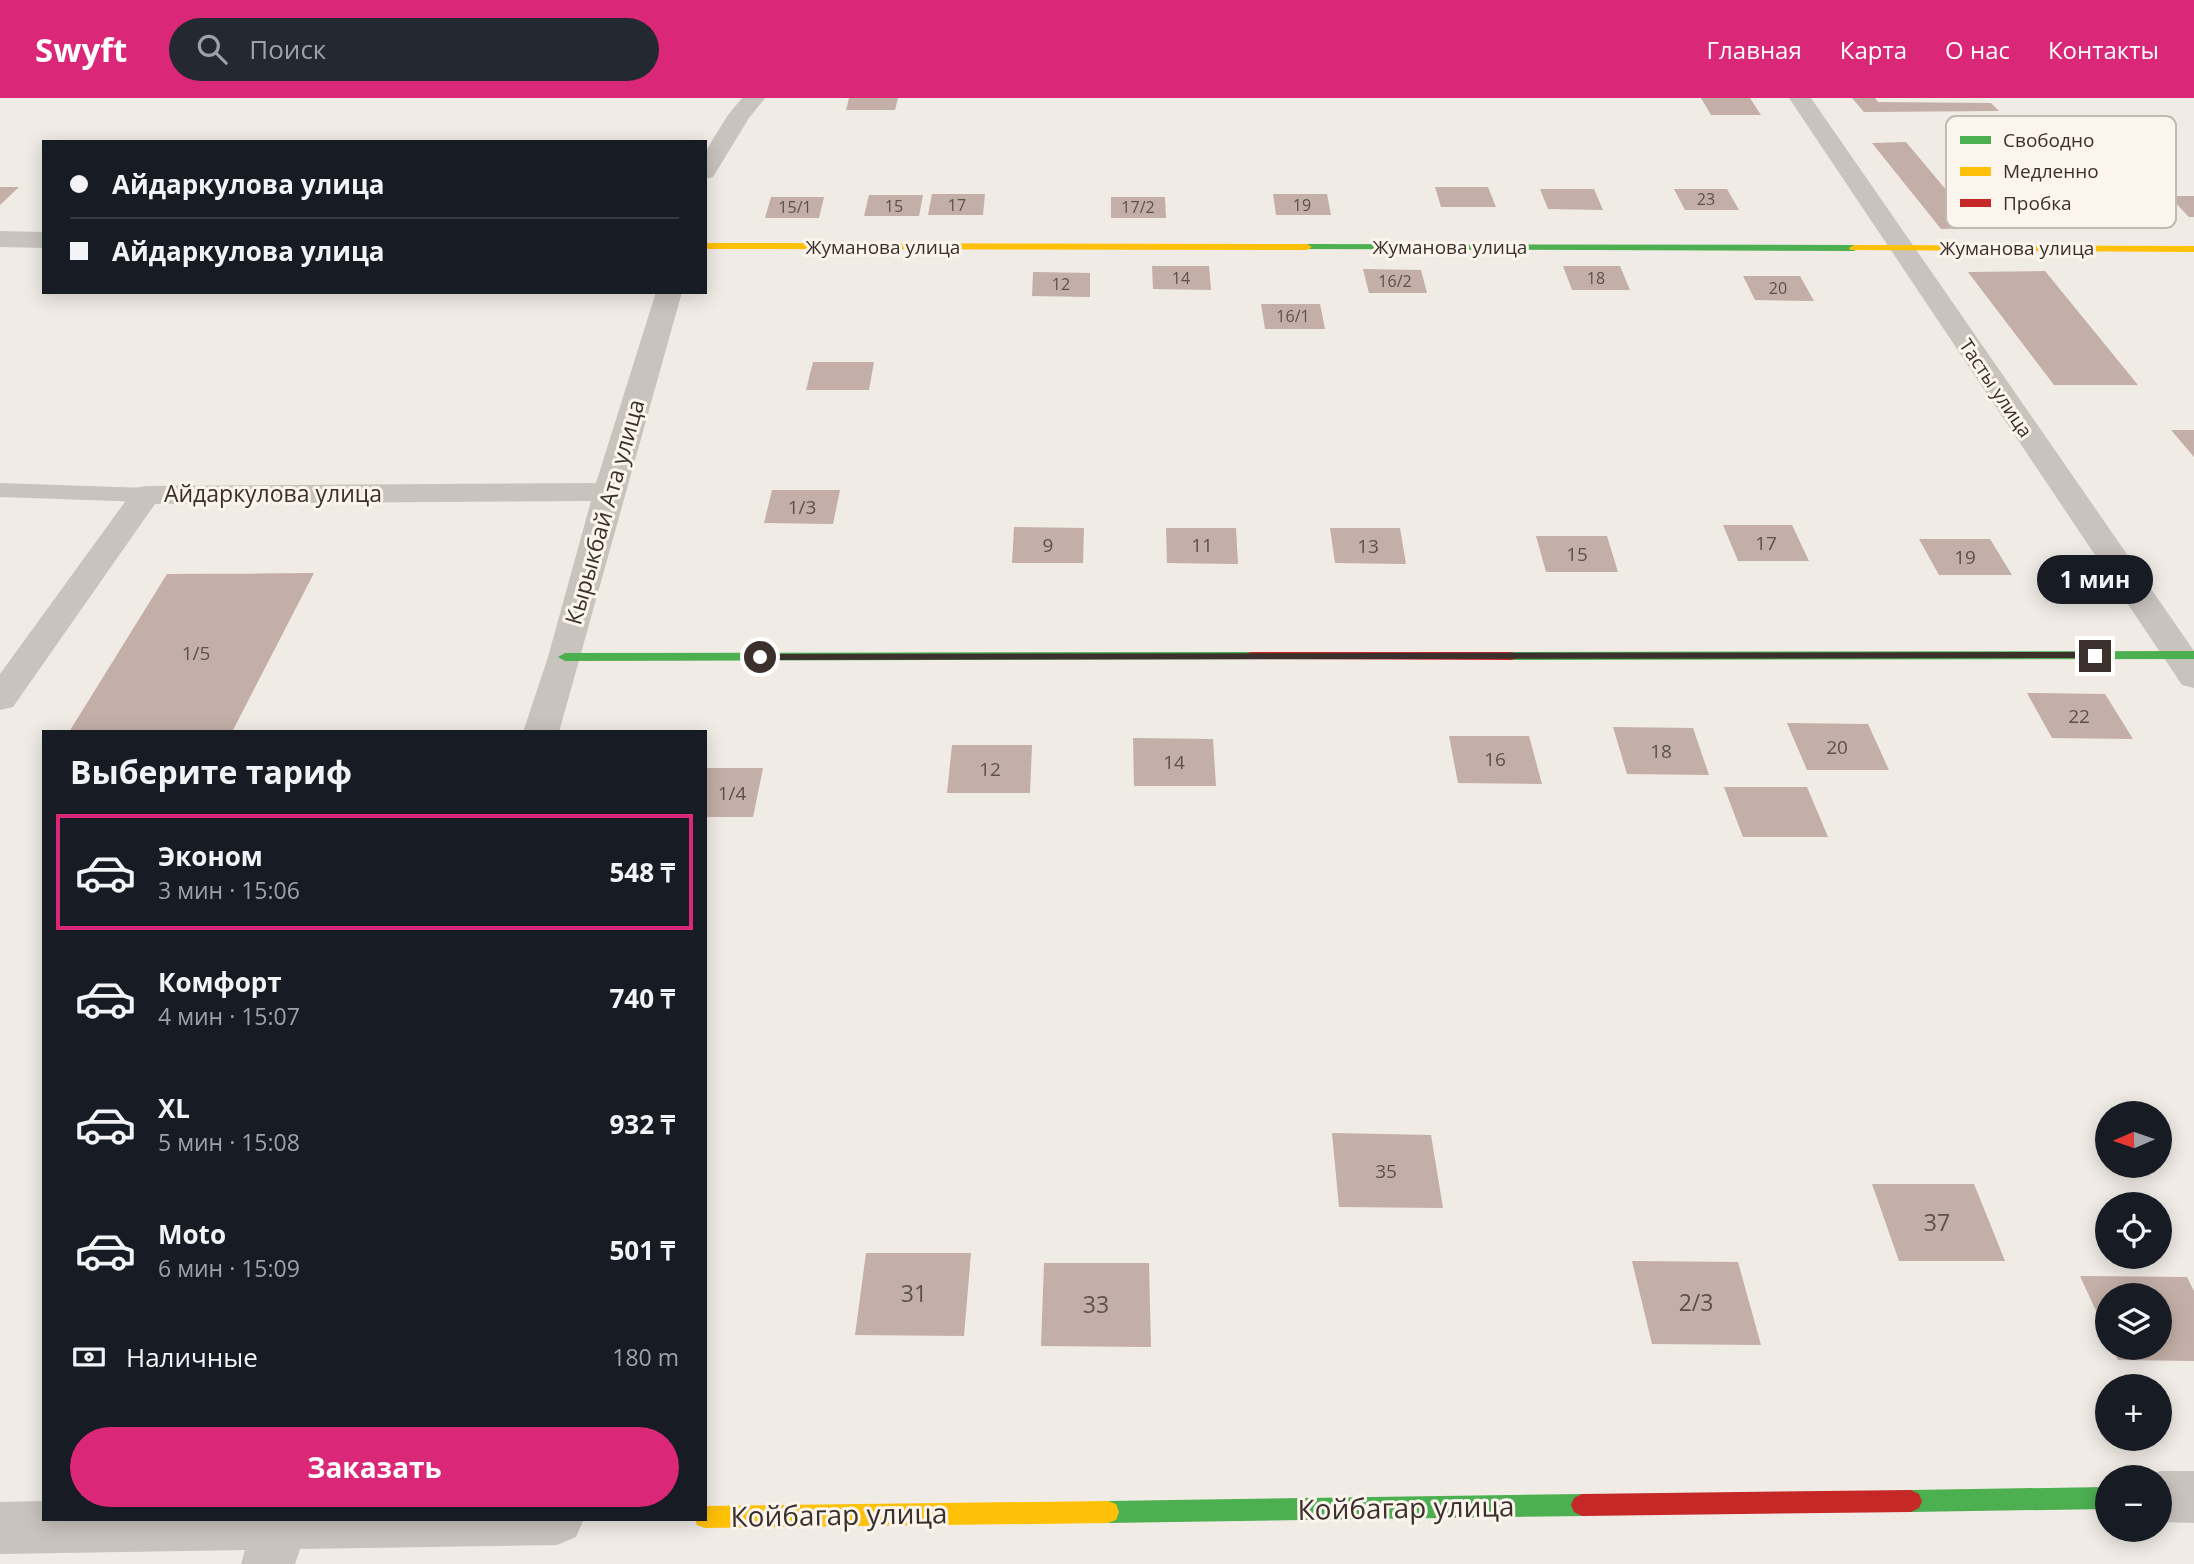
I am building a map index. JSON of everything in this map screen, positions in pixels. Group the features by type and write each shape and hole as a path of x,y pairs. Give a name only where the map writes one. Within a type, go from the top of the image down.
{"street":[{"path":"707,169 739,115 754,98"},
{"name":"Тасты улица","path":"1800,98 2189,663"},
{"path":"0,239 42,240"},
{"name":"Жуманова улица","path":"707,246 2194,249"},
{"name":"Кырыкбай Ата улица","path":"542,730 668,294"},
{"name":"Айдаркулова улица","path":"0,699 146,495 609,492"},
{"path":"565,657 2189,663"},
{"path":"2172,1497 2194,1497"},
{"name":"Койбагар улица","path":"707,1517 2095,1498"},
{"path":"0,1528 277,1535 522,1521"}],"lane":[{"path":"0,491 146,495"}],"building":[{"path":"849,98 898,98 895,110 846,110"},
{"path":"1701,98 1750,98 1761,115 1711,115"},
{"path":"1852,98 1875,98 1878,102 1991,103 1999,111 1864,112"},
{"path":"1906,142 1946,190 1946,228 1978,228 1941,229 1872,143"},
{"path":"0,187 19,187 0,205"},
{"path":"1435,187 1488,187 1496,207 1441,207"},
{"path":"1540,189 1594,189 1603,210 1548,209"},
{"path":"1674,189 1727,189 1739,210 1685,210"},
{"path":"932,194 985,194 983,215 928,215"},
{"path":"1273,194 1327,194 1331,215 1276,215"},
{"path":"869,195 923,195 919,216 864,216"},
{"path":"2176,196 2194,196 2194,217 2189,217 2176,203"},
{"path":"771,197 824,197 819,218 765,218"},
{"path":"1111,197 1165,197 1166,218 1111,218"},
{"path":"1152,266 1209,266 1211,290 1153,289"},
{"path":"1563,266 1620,266 1630,290 1572,290"},
{"path":"1363,269 1421,270 1427,293 1369,293"},
{"path":"2045,271 2138,385 2054,385 1968,272"},
{"path":"1033,272 1090,273 1090,297 1032,296"},
{"path":"1743,276 1800,276 1814,301 1755,300"},
{"path":"1261,304 1320,304 1325,329 1265,329"},
{"path":"813,362 874,362 869,390 806,390"},
{"path":"2171,430 2194,430 2194,457"},
{"path":"772,490 840,490 833,524 764,523"},
{"path":"1723,525 1792,525 1809,561 1738,561"},
{"path":"1014,527 1084,528 1083,563 1012,563"},
{"path":"1166,528 1236,528 1238,564 1167,563"},
{"path":"1330,528 1400,528 1406,564 1335,563"},
{"path":"1536,536 1607,536 1618,572 1546,572"},
{"path":"1919,539 1990,539 2012,575 1939,575"},
{"path":"314,573 233,730 70,730 167,574"},
{"path":"2027,693 2105,694 2133,739 2052,738"},
{"path":"1787,723 1868,724 1889,770 1807,770"},
{"path":"1613,727 1693,728 1709,775 1627,774"},
{"path":"1449,736 1529,736 1542,784 1458,783"},
{"path":"1133,738 1213,739 1216,786 1134,786"},
{"path":"952,745 1032,745 1030,793 947,793"},
{"path":"707,768 763,768 753,817 707,817"},
{"path":"1724,787 1807,787 1828,837 1743,837"},
{"path":"1332,1133 1431,1135 1443,1208 1339,1207"},
{"path":"1872,1184 1974,1184 2005,1261 1899,1261"},
{"path":"866,1253 971,1253 964,1336 855,1335"},
{"path":"1632,1261 1738,1262 1761,1345 1652,1344"},
{"path":"1044,1263 1149,1263 1151,1347 1041,1346"},
{"path":"2080,1276 2187,1277 2194,1291 2194,1361 2118,1360 2172,1360 2172,1283 2095,1283 2095,1309"}],"traffic: fast":[{"path":"1307,247 1854,248"},
{"path":"1512,656 2194,655"},
{"path":"565,657 1252,656"},
{"path":"1911,1501 2095,1498"},
{"path":"1108,1512 1582,1505"}],"traffic: slow":[{"path":"707,246 1307,247"},
{"path":"1854,248 2194,249"},
{"path":"707,1517 1108,1512"}],"traffic: jam":[{"path":"1252,656 1512,656"},
{"path":"1582,1505 1911,1501"}],"route":[{"path":"760,657 2095,656"}]}
